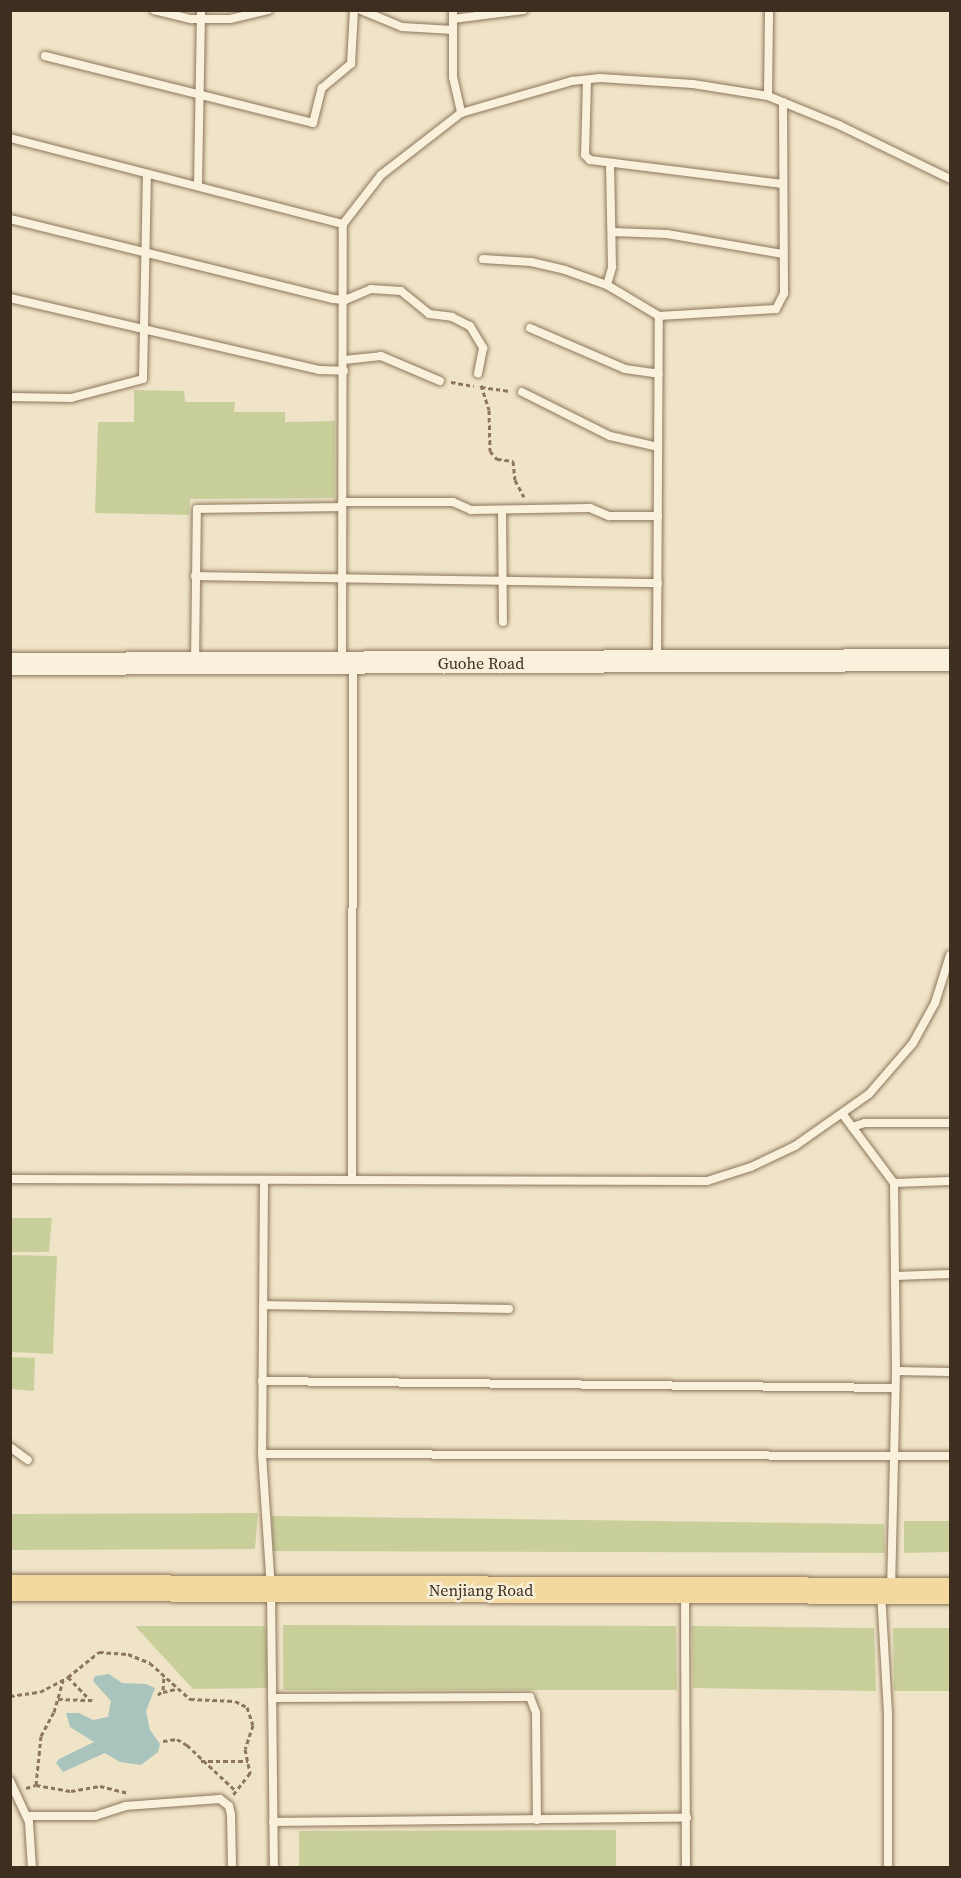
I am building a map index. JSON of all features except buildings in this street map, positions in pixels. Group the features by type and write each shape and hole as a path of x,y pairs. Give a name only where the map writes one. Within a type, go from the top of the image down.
{"main road":[{"name":"Nenjiang Road","path":"10,1588 951,1591"}],"street":[{"name":"Guohe Road","path":"10,664 951,660"}],"lane":[{"path":"154,10 230,19 268,10"},
{"path":"45,56 313,123 322,88 351,64 354,10"},
{"path":"361,10 402,27 453,30"},
{"path":"461,113 454,90 453,15 523,10"},
{"path":"768,96 769,10"},
{"path":"198,185 201,15"},
{"path":"586,80 585,155 598,163 783,184"},
{"path":"352,1179 347,664 342,577 345,300 343,224 381,176 461,113 586,80 693,84 768,96 951,179"},
{"path":"483,259 531,262 607,285 659,316 776,309 784,293 783,102"},
{"path":"10,138 343,224"},
{"path":"607,285 612,267 610,163"},
{"path":"10,397 71,398 143,380 146,328 147,174"},
{"path":"10,219 345,300 385,288 401,291 429,314 463,321 479,337 483,348 478,374"},
{"path":"612,232 667,234 783,254"},
{"path":"10,298 319,370 344,371"},
{"path":"657,662 659,316"},
{"path":"530,328 626,369 659,374"},
{"path":"344,360 381,356 441,381"},
{"path":"522,392 610,436 658,447"},
{"path":"195,664 197,509 453,502 471,510 590,508 609,516 658,516"},
{"path":"502,510 503,622"},
{"path":"195,576 658,583"},
{"path":"10,1179 707,1180 751,1167 795,1146 844,1116 869,1094 913,1043 935,1003 951,956"},
{"path":"844,1116 894,1183 896,1371 886,1592 888,1868"},
{"path":"852,1127 865,1123 951,1123"},
{"path":"264,1180 262,1454 271,1590 274,1868"},
{"path":"894,1183 951,1181"},
{"path":"896,1276 951,1274"},
{"path":"263,1305 509,1309"},
{"path":"896,1371 951,1372"},
{"path":"262,1381 895,1388"},
{"path":"10,1447 28,1460"},
{"path":"262,1454 951,1456"},
{"path":"685,1590 686,1868"},
{"path":"272,1698 530,1697 536,1713 537,1820"},
{"path":"10,1781 27,1816 32,1868"},
{"path":"27,1816 95,1816 125,1806 220,1799 230,1806 232,1868"},
{"path":"273,1822 687,1818"}],"path":[{"path":"478,374 489,410 490,451 497,459 513,461 516,485 531,510"},
{"path":"10,1696 30,1695 63,1680 87,1659 107,1651 150,1663 176,1689 190,1699 235,1701 247,1707 253,1725 246,1740 249,1778 235,1790 230,1806"},
{"path":"164,1675 165,1684 158,1695 176,1689"},
{"path":"68,1677 89,1699"},
{"path":"36,1785 41,1736 58,1699 63,1680"},
{"path":"58,1699 95,1700"},
{"path":"163,1741 177,1739 192,1750 200,1761 223,1776 235,1790"},
{"path":"200,1761 248,1761"},
{"path":"16,1791 36,1785 71,1791 110,1786 154,1805"}],"green space":[{"path":"134,390 184,391 185,402 235,402 234,412 285,412 285,422 335,421 335,498 190,499 189,515 95,513 98,422 134,422"},
{"path":"11,1218 52,1218 49,1252 11,1252"},
{"path":"10,1255 57,1256 53,1354 11,1352"},
{"path":"11,1357 35,1358 34,1391 11,1389"},
{"path":"258,1513 255,1549 11,1550 11,1514"},
{"path":"272,1516 884,1524 885,1553 273,1551"},
{"path":"904,1521 950,1521 950,1552 904,1553"},
{"path":"283,1625 676,1626 677,1690 283,1690"},
{"path":"135,1626 265,1626 269,1688 193,1689"},
{"path":"692,1626 874,1628 876,1691 693,1688"},
{"path":"893,1628 950,1628 950,1691 894,1691"},
{"path":"616,1830 616,1867 299,1867 299,1831"}],"water":[{"path":"109,1674 122,1683 146,1684 155,1688 146,1711 150,1730 160,1744 158,1752 141,1765 120,1762 105,1753 63,1772 56,1763 59,1759 94,1742 70,1727 66,1713 79,1713 93,1720 108,1717 111,1701 93,1681 95,1676"}]}
